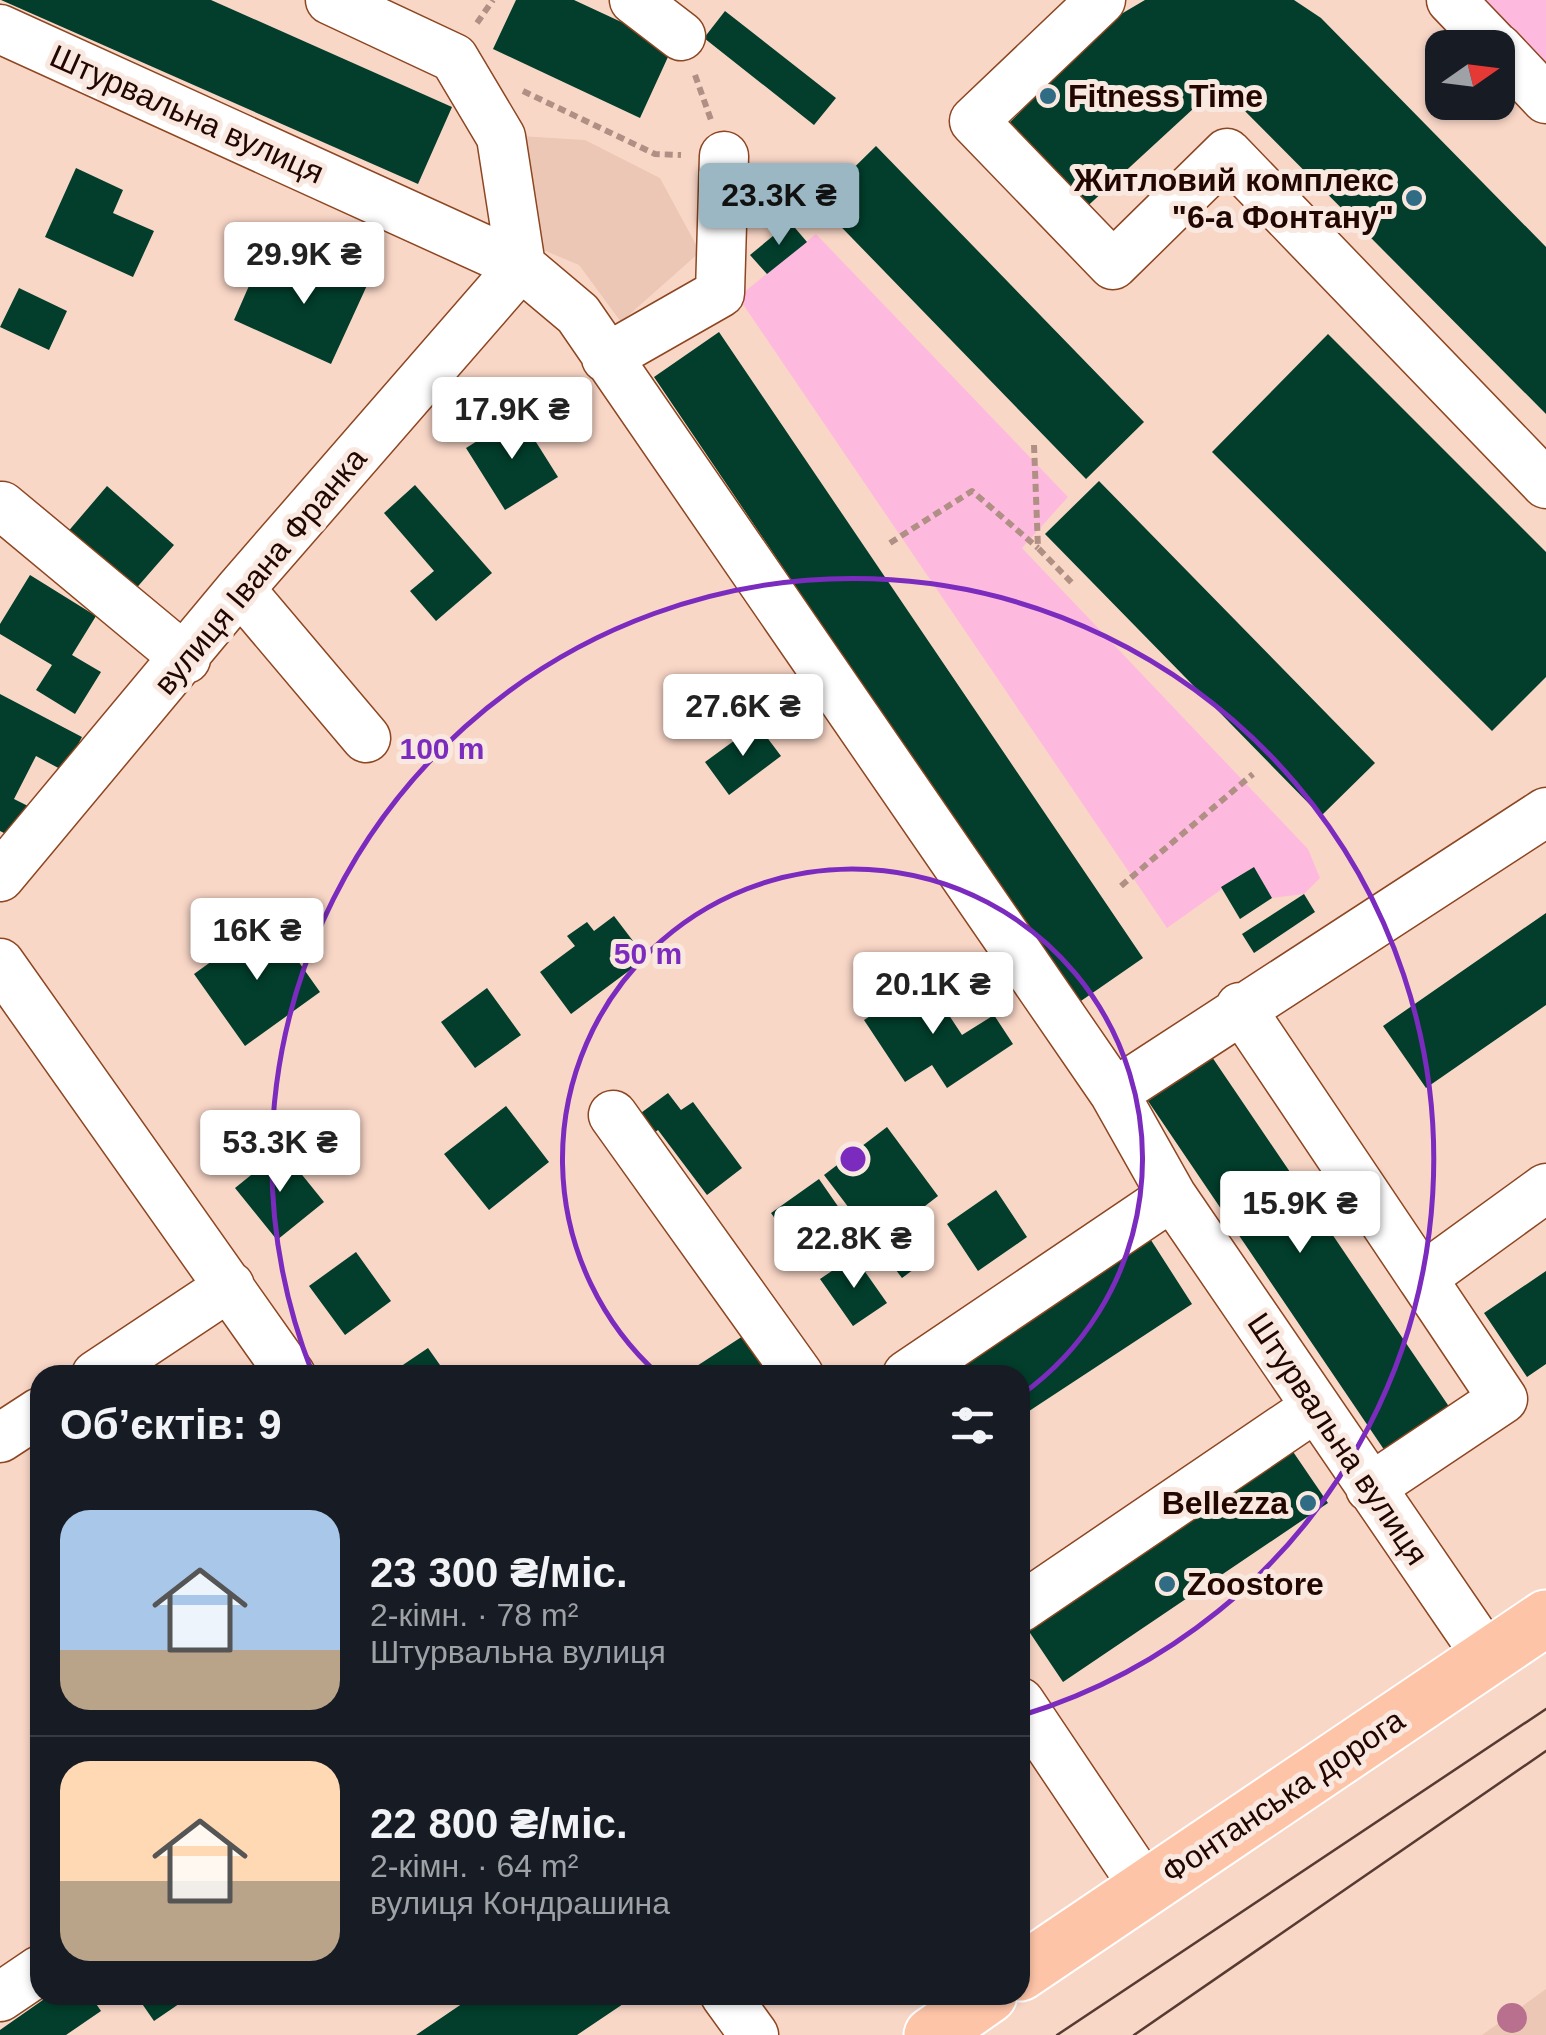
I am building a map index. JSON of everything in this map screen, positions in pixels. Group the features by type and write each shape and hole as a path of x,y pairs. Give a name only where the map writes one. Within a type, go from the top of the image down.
{"main road":[{"name":"Фонтанська дорога","path":"1030,1966 1546,1618"},
{"path":"932,2035 975,2005"}],"street":[{"path":"330,0 454,58 501,137 521,266"},
{"path":"634,0 681,36"},
{"path":"1101,0 974,121 1114,265 1226,153 1546,484"},
{"path":"1451,0 1480,30"},
{"name":"Штурвальна вулиця","path":"0,30 521,266 578,314 1114,1093 1172,1196 1488,1658"},
{"path":"1515,67 1546,99"},
{"path":"606,358 720,292 724,156"},
{"name":"вулиця Івана Франка","path":"0,877 240,590 521,266"},
{"path":"2,506 186,658"},
{"path":"240,590 366,738"},
{"path":"1114,1093 1240,1007 1546,812"},
{"path":"0,963 283,1365"},
{"path":"1240,1007 1502,1398 1370,1488"},
{"path":"614,1114 791,1365"},
{"path":"1422,1278 1546,1188"},
{"path":"922,1365 1172,1196"},
{"path":"111,1365 230,1286"},
{"path":"1030,1601 1316,1407"},
{"path":"0,1438 30,1418"},
{"path":"1030,1717 1145,1888"},
{"path":"0,1998 30,1977"},
{"path":"732,2005 754,2035"}],"path":[{"path":"521,90 655,154 724,156 681,36"},
{"path":"1034,445 1038,548"},
{"path":"890,543 972,491 1038,548 1072,584"},
{"path":"1121,886 1253,774"}],"shaded area":[{"path":"1486,0 1546,0 1546,63 1515,30"},
{"path":"520,136 585,140 660,178 700,252 621,322 579,265 531,245"},
{"path":"816,234 1068,497 1022,548 1308,849 1320,878 1304,894 1272,898 1253,867 1167,928 738,297"},
{"path":"1546,1989 1546,2035 1482,2035"}],"building":[{"path":"1,0 211,0 452,107 418,184"},
{"path":"516,0 574,0 673,46 640,118 493,49"},
{"name":"Житловий комплекс \"6-а Фонтану\"","path":"1145,0 1294,0 1321,18 1546,247 1546,414 1219,85 1080,213 1000,132 1116,17"},
{"path":"725,11 836,98 814,125 704,38"},
{"path":"876,146 1144,422 1086,479 818,203"},
{"path":"76,168 123,190 113,213 154,231 133,277 45,237"},
{"path":"790,222 807,242 767,274 750,255"},
{"path":"316,257 369,281 331,364 234,320 259,263 304,283"},
{"path":"19,288 67,311 49,350 0,327"},
{"path":"719,332 1143,958 1078,1003 654,377"},
{"path":"1328,334 1546,552 1546,677 1492,731 1212,452"},
{"path":"519,415 558,477 505,510 466,448"},
{"path":"1099,481 1375,763 1321,816 1045,534"},
{"path":"415,485 492,573 436,621 410,591 434,571 384,513"},
{"path":"107,486 174,545 133,592 66,534"},
{"path":"30,575 96,616 72,655 101,672 75,714 36,690 52,665 0,634 0,624"},
{"path":"0,694 82,737 64,771 36,756 14,799 30,807 14,838 0,831"},
{"path":"757,724 781,756 729,795 705,762"},
{"path":"1254,867 1272,898 1240,919 1221,887"},
{"path":"1304,894 1315,912 1254,953 1242,934"},
{"path":"1546,913 1546,1005 1426,1088 1383,1026"},
{"path":"614,916 646,958 571,1014 540,972 575,946 567,936 587,922 594,931"},
{"path":"269,920 320,992 245,1046 194,974"},
{"path":"926,980 962,1035 994,1015 1013,1044 947,1088 932,1065 905,1082 864,1020"},
{"path":"487,988 521,1035 475,1068 441,1022"},
{"path":"1212,1057 1452,1411 1387,1454 1148,1101"},
{"path":"668,1093 681,1110 693,1102 742,1168 707,1195 658,1130 644,1140 630,1121"},
{"path":"506,1106 549,1162 489,1210 444,1154"},
{"path":"887,1127 938,1196 903,1223 929,1258 902,1278 824,1175"},
{"path":"282,1150 324,1202 277,1240 235,1188"},
{"path":"819,1179 853,1228 827,1247 816,1232 795,1247 771,1213"},
{"path":"996,1190 1027,1237 978,1271 947,1224"},
{"path":"1149,1237 1192,1304 1030,1410 1030,1365 955,1365"},
{"path":"356,1252 391,1301 345,1335 309,1286"},
{"path":"854,1256 887,1303 853,1326 820,1279"},
{"path":"1546,1271 1546,1364 1527,1377 1484,1313"},
{"path":"743,1336 762,1365 698,1365"},
{"path":"428,1348 440,1365 403,1365"},
{"path":"1283,1437 1328,1503 1063,1682 1030,1633 1030,1611"},
{"path":"36,2005 97,2005 101,2011 66,2035 0,2035 0,2030"},
{"path":"143,2005 177,2005 154,2021"},
{"path":"460,2005 622,2005 577,2035 416,2035"}],"tram line":[{"path":"1057,2035 1546,1709"},
{"path":"1134,2035 1546,1751"}],"place":[{"name":"Fitness Time","path":"1048,96"},
{"name":"Житловий комплекс \"6-а Фонтану\"","path":"1414,198"},
{"name":"Bellezza","path":"1308,1503"},
{"name":"Zoostore","path":"1167,1584"}]}
